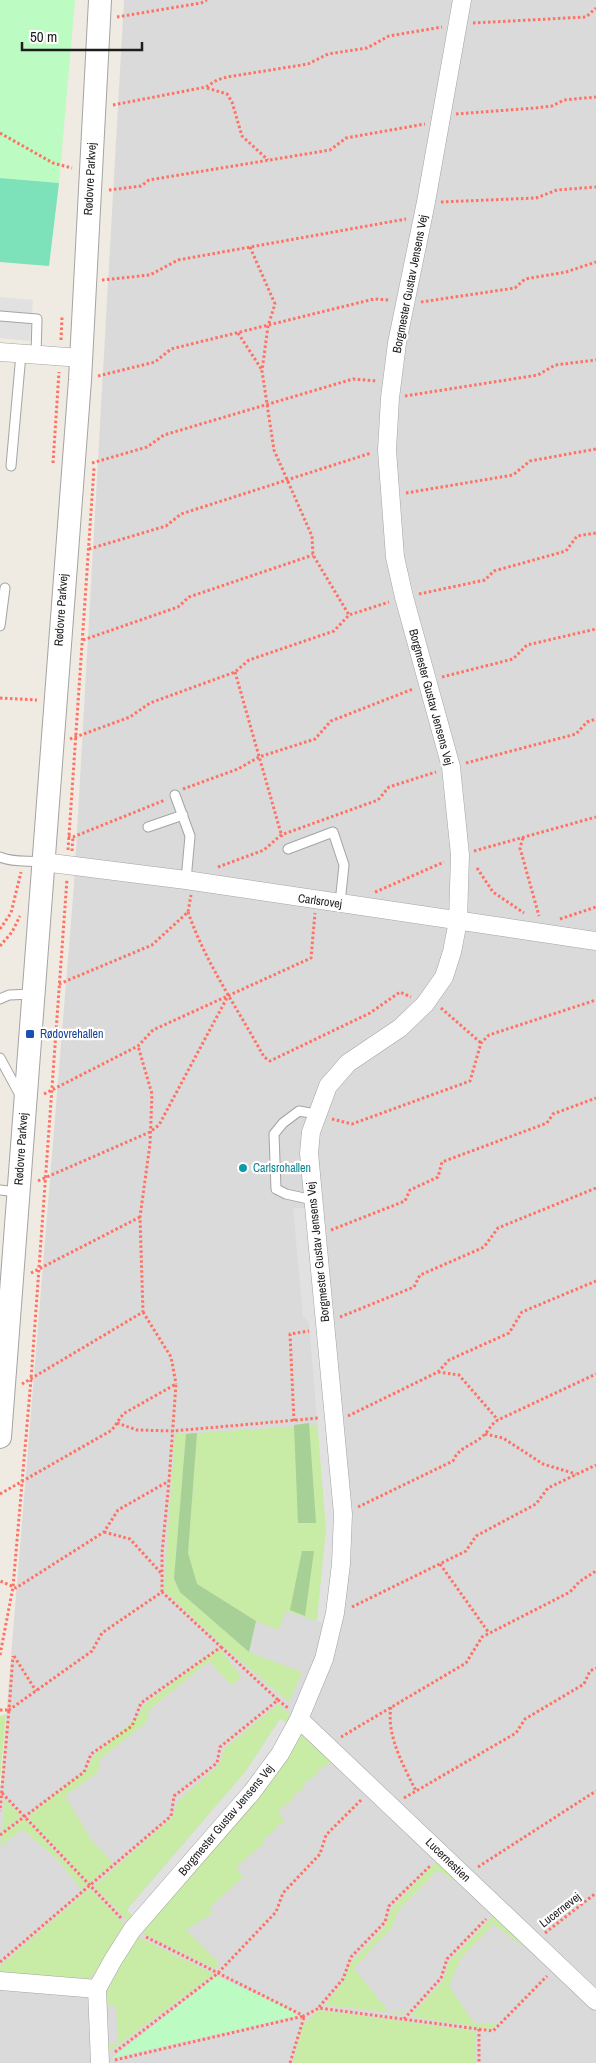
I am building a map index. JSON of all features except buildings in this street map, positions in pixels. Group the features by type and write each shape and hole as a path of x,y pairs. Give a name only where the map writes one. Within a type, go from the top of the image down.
{"street":[{"name":"Borgmester Gustav Jensens Vej","path":"97,1989 132,1930 252,1792 280,1754 300,1719 324,1659 335,1612 341,1564 343,1514 309,1153 311,1132 316,1114 328,1086 348,1064 400,1028 427,1001 444,977 452,952 458,920 463,854 451,767 404,597 395,557 387,450 391,390 404,301 424,210 462,0"},
{"name":"Rødovre Parkvej","path":"0,1437 11,1283 9,1191 25,1103 33,994 35,861 46,833 65,557 62,467 87,370 98,283 111,14"},
{"path":"0,352 29,355 87,370"},
{"name":"Carlsrovej","path":"35,861 458,920 539,928 596,941"},
{"name":"Lucernestien","path":"300,1719 596,2001"},
{"path":"0,1982 97,1989 106,2060"}],"lane":[{"path":"0,316 37,319 29,355 12,466"},
{"path":"0,626 4,588"},
{"path":"175,795 190,836 196,882"},
{"path":"148,827 183,815"},
{"path":"288,848 333,832 344,865 340,903"},
{"path":"0,857 7,860 35,861"},
{"path":"0,999 9,996 33,994"},
{"path":"0,1058 25,1103"},
{"path":"313,1200 286,1194 276,1189 274,1134 283,1123 299,1111 316,1114"}],"path":[{"path":"111,14 201,3 206,0"},
{"path":"107,108 206,87 217,80 228,77 308,64 328,54 368,48 389,36 459,24 586,17 596,8"},
{"path":"206,87 226,94 232,102 242,136 268,161"},
{"path":"107,108 115,95"},
{"path":"102,194 141,186 149,180 330,150 346,138 440,121 450,114 535,108 552,106 564,100 596,97"},
{"path":"0,133 52,163 72,168"},
{"path":"72,178 73,158"},
{"path":"102,194 110,180"},
{"path":"98,283 150,275 178,260 404,219 424,210 536,198 557,190 596,187"},
{"path":"250,247 275,304 268,326 262,371 274,450 285,479 312,536 313,555 349,615"},
{"path":"87,370 155,362 171,349 374,299 418,302 515,288 525,279 566,272 596,262"},
{"path":"98,283 106,270"},
{"path":"63,307 87,370 62,467 94,462 147,447 164,435 353,379 391,390 538,374 555,365 596,360"},
{"path":"238,333 262,371"},
{"path":"389,496 513,475 530,462 596,449"},
{"path":"65,557 166,526 180,514 285,479 354,457 387,450"},
{"path":"0,1655 13,1587 31,1379 53,1089 95,452"},
{"path":"51,746 130,718 150,703 235,672 249,660 334,631 349,615 404,597 485,580 494,571 566,551 577,536 596,533"},
{"path":"58,648 178,607 189,597 313,555"},
{"path":"46,833 73,837 175,795 186,787 238,769 259,757 314,739 331,721 411,690 427,681 514,659 527,645 596,629"},
{"path":"235,672 281,835 288,848"},
{"path":"36,710 38,690"},
{"path":"0,698 37,700"},
{"path":"59,984 152,945 188,912 196,882 212,870 264,850 281,835 378,800 389,788 451,767 576,734 588,722 596,720"},
{"path":"366,907 374,892 388,884 463,854 596,817"},
{"path":"523,837 520,848 539,928"},
{"path":"463,854 493,892 539,928"},
{"path":"0,929 11,913 20,875 35,861"},
{"path":"20,875 22,884"},
{"path":"25,1103 138,1046 153,1030 311,958 316,900"},
{"path":"539,928 596,907"},
{"path":"0,946 12,932 22,911"},
{"path":"188,912 198,941 264,1057 270,1061 370,1013 400,992 427,1001 481,1044"},
{"path":"9,1191 46,1178 150,1132 159,1125 229,994"},
{"path":"316,1114 352,1124 470,1081 481,1044 489,1035 596,1000"},
{"path":"138,1046 152,1094 150,1132 140,1218 143,1312 172,1358 176,1384 162,1592 300,1719"},
{"path":"316,1236 405,1201 410,1190 438,1177 442,1162 547,1123 554,1114 596,1098"},
{"path":"294,1421 290,1334 326,1325 414,1287 420,1276 484,1248 498,1228 596,1188"},
{"path":"11,1283 140,1218"},
{"path":"117,1423 137,1430 173,1432 294,1421 335,1420 438,1372 449,1360 509,1333 522,1312 596,1281"},
{"path":"2,1395 143,1312"},
{"path":"438,1372 451,1372 459,1375 498,1420"},
{"path":"343,1514 453,1461 457,1452 484,1434 498,1420 596,1374"},
{"path":"0,1494 112,1430 123,1414 176,1384"},
{"path":"484,1434 503,1438 543,1464 577,1474"},
{"path":"335,1612 347,1610 466,1551 476,1536 536,1504 548,1488 596,1465"},
{"path":"0,1581 16,1588 104,1532 118,1510 169,1481"},
{"path":"104,1532 130,1539 162,1574"},
{"path":"440,1564 489,1634"},
{"path":"327,1745 466,1663 482,1637 570,1592 579,1582 596,1571"},
{"path":"0,1710 9,1710 92,1650 102,1633 162,1592"},
{"path":"0,1835 84,1772 91,1754 132,1726 141,1703 220,1647"},
{"path":"0,1811 13,1656 36,1690"},
{"path":"391,1806 516,1733 525,1719 584,1684 590,1671 596,1668"},
{"path":"0,1962 171,1816 174,1796 217,1762 220,1747 278,1700"},
{"path":"391,1707 389,1719 402,1763 416,1791"},
{"path":"106,2060 217,1974 276,1912 283,1893 320,1854 326,1836 373,1788"},
{"path":"465,1876 596,1790"},
{"path":"2,1793 132,1930 304,2016"},
{"path":"106,2060 304,2016 319,2008 344,1979 351,1957 385,1922 389,1906 442,1854"},
{"name":"Lucernevej","path":"534,1942 596,1893"},
{"path":"403,2019 441,1978 447,1960 498,1907"},
{"path":"319,2008 493,2031 558,1965"},
{"path":"290,2063 304,2016"},
{"path":"479,2029 479,2063"}],"shaded area":[{"path":"124,0 596,0 596,2063 0,2063 0,1792 74,885"},
{"path":"0,297 33,300 30,341 0,338"},
{"path":"293,1208 309,1208 341,1514 328,1625 317,1621 326,1529 309,1322 303,1317"},
{"path":"280,1719 296,1729 135,1919 127,1910 246,1771"}],"green space":[{"path":"0,0 75,0 59,183 0,178"},
{"path":"0,178 59,183 49,266 0,262"},
{"path":"309,1423 316,1523 298,1523 294,1425"},
{"path":"318,1425 326,1529 317,1621 286,1611 278,1630 256,1621 196,1584 188,1553 197,1433"},
{"path":"197,1433 188,1553 197,1584 256,1621 249,1652 180,1592 174,1579 186,1434"},
{"path":"175,1434 186,1434 174,1579 180,1592 249,1652 302,1672 289,1702 223,1646 164,1590"},
{"path":"302,1551 314,1551 305,1616 290,1610"},
{"path":"220,1649 241,1676 232,1686 209,1661 149,1710 147,1722 100,1759 98,1772 65,1796 92,1841 113,1863 90,1883 29,1819 30,1815 87,1770 94,1756 138,1716 146,1703"},
{"path":"278,1704 293,1717 290,1723 280,1719 246,1771 127,1909 135,1919 130,1923 94,1886 172,1818 178,1801 219,1765 225,1748"},
{"path":"6,1714 0,1780 0,1716"},
{"path":"301,1730 335,1760 318,1770 318,1774 304,1783 304,1788 293,1795 293,1799 278,1811 285,1822 277,1825 277,1828 263,1840 263,1845 236,1867 243,1877 209,1908 213,1913 186,1930 219,1963 216,1969 140,1932"},
{"path":"5,1799 21,1816 2,1831"},
{"path":"24,1819 87,1885 82,1890 58,1860 22,1829 0,1847 2,1835"},
{"path":"437,1861 462,1880 459,1883 437,1870 397,1912 393,1926 354,1968 389,2012 405,2012 405,2014 325,2005 343,1982 351,1963 385,1927 392,1908"},
{"path":"90,1888 126,1926 104,1964 92,1976 85,1981 0,1975 0,1966"},
{"path":"495,1914 525,1941 521,1945 493,1924 460,1959 449,1986 475,2024 495,2024 495,2026 490,2029 414,2017 412,2014 443,1981 449,1962"},
{"path":"140,1938 214,1974 107,2053 104,2044 118,2044 116,2006 106,2005 104,2000 108,1985 135,1939"},
{"path":"217,1976 294,2012 296,2016 112,2058"},
{"path":"319,2010 475,2031 476,2063 293,2063 303,2025"}],"place":[{"name":"Rødovrehallen","path":"30,1034"},
{"name":"Carlsrohallen","path":"243,1168"}]}
